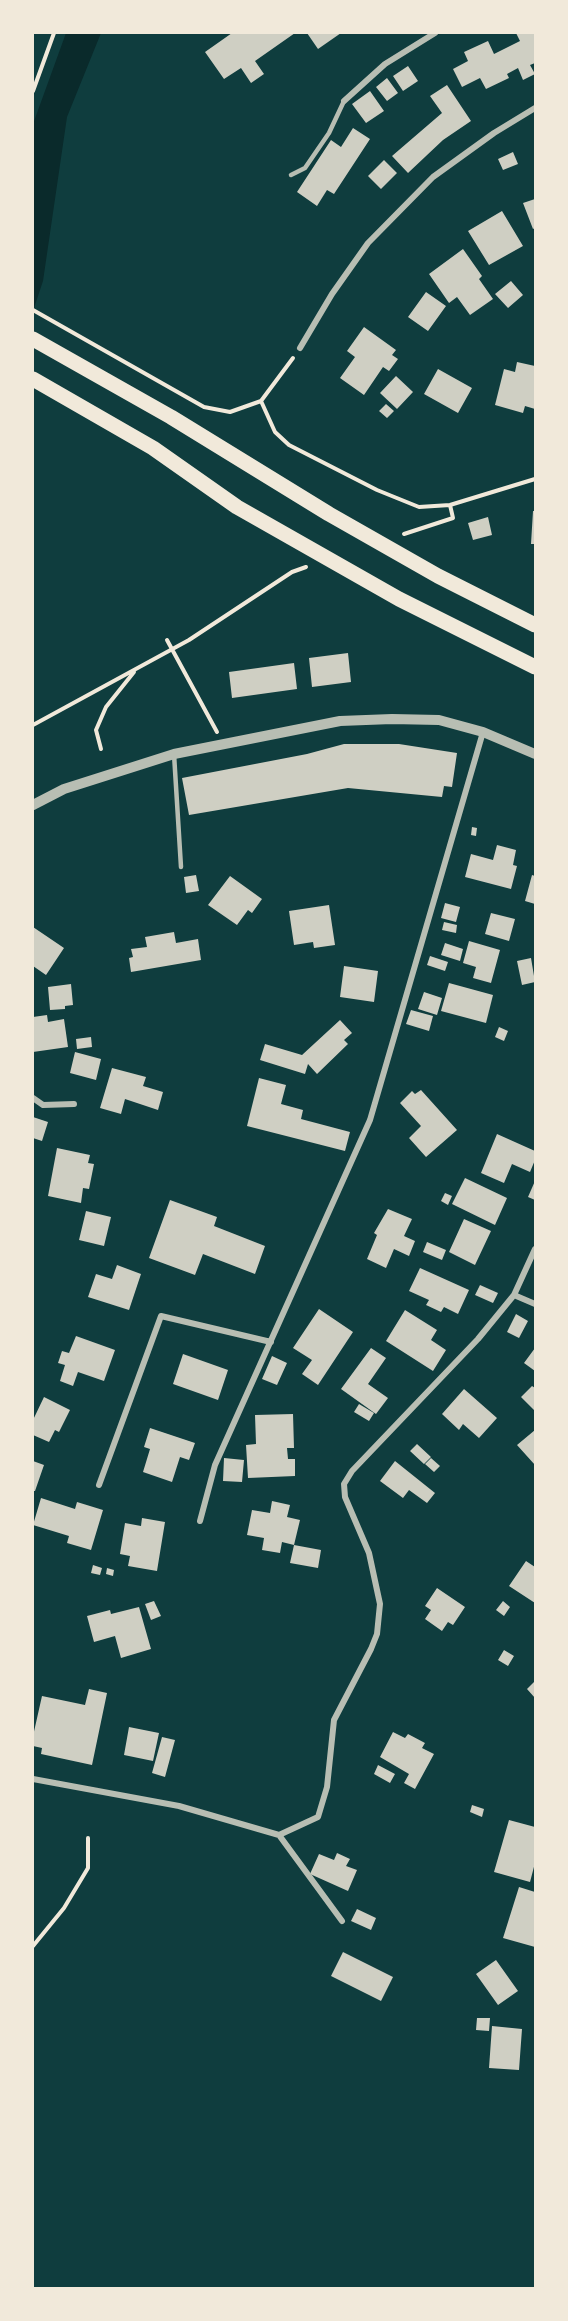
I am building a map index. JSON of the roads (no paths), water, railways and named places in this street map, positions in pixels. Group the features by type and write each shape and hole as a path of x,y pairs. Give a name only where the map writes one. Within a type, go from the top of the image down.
{"highway":[{"path":"33,339 171,417 329,514 438,576 535,626"},
{"path":"33,379 153,448 237,507 399,599 535,667"}],"street":[{"path":"344,101 385,64 435,33"},
{"path":"300,348 332,294 369,243 433,177 535,108"},
{"path":"33,805 64,789 174,754 340,721 393,718 439,720 483,732 535,754"},
{"path":"200,1521 216,1464 370,1120 483,732"},
{"path":"33,1098 43,1105 74,1104"},
{"path":"279,1835 318,1817 327,1787 334,1720 377,1634 379,1588 369,1552 345,1497 344,1484 352,1472 478,1340 514,1295 535,1249"},
{"path":"514,1295 535,1304"},
{"path":"99,1485 161,1316 271,1341"},
{"path":"33,1779 179,1806 279,1835 342,1921"}],"lane":[{"path":"291,175 305,168 329,133 344,101"},
{"path":"174,754 181,867"}],"water":[{"path":"66,33 101,33 67,117 43,281 33,311 33,124"}]}
